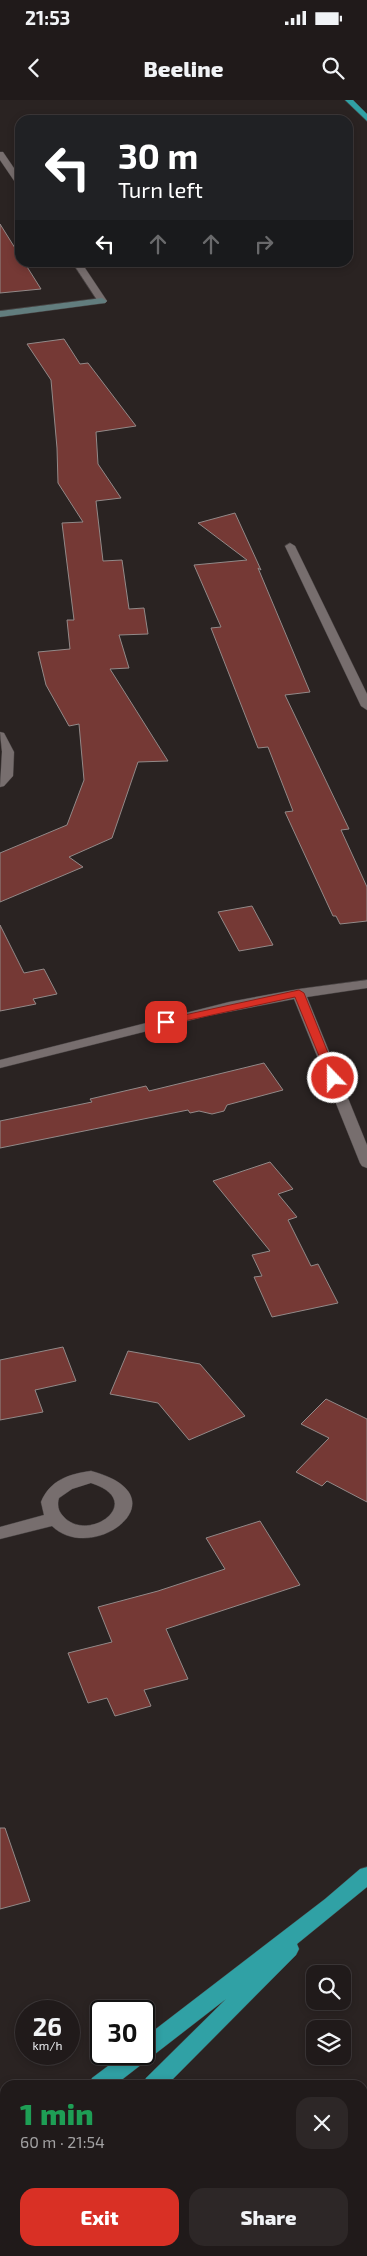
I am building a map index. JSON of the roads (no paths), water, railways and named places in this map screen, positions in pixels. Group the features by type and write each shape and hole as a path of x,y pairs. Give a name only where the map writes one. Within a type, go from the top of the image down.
{"highway":[{"path":"349,100 367,119"},
{"path":"155,2042 332,1905 367,1875"},
{"path":"158,2080 332,1905"},
{"path":"105,2080 125,2065"}],"street":[{"path":"0,154 15,175"},
{"path":"0,314 102,301 79,267"},
{"path":"290,546 367,706"},
{"path":"0,736 8,752 6,776 0,783"},
{"path":"0,1064 55,1052 185,1017 299,993 367,984"},
{"path":"299,993 367,1163"},
{"path":"0,1533 55,1519"}]}
